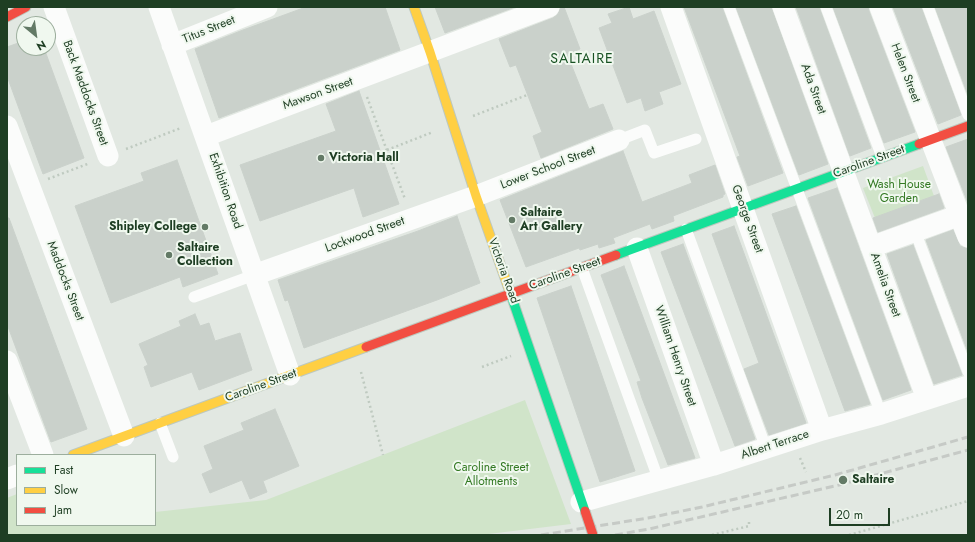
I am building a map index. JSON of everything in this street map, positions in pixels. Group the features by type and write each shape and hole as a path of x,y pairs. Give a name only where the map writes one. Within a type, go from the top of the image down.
{"street":[{"path":"7,17 24,7"},
{"name":"Back Maddocks Street","path":"54,7 108,156"},
{"name":"Exhibition Road","path":"159,7 290,375"},
{"name":"Titus Street","path":"172,45 268,7"},
{"name":"Victoria Road","path":"414,7 476,196 593,535"},
{"name":"Mawson Street","path":"203,128 360,78 549,7"},
{"name":"George Street","path":"671,7 822,430"},
{"name":"Ada Street","path":"783,7 843,172"},
{"name":"Helen Street","path":"880,7 968,237"},
{"name":"Maddocks Street","path":"7,126 124,436"},
{"name":"Caroline Street","path":"76,454 968,126"},
{"name":"Lower School Street","path":"476,196 619,140"},
{"name":"Amelia Street","path":"843,172 927,399"},
{"name":"Lockwood Street","path":"254,275 476,196"},
{"path":"871,247 960,215"},
{"name":"William Henry Street","path":"637,248 714,465"},
{"path":"7,361 43,454"},
{"name":"Albert Terrace","path":"583,507 659,481 968,386"}],"lane":[{"path":"729,7 881,414"},
{"path":"826,7 882,157"},
{"path":"928,7 968,115"},
{"path":"619,140 645,130 654,153 696,139"},
{"path":"686,229 766,448"},
{"path":"915,231 968,372"},
{"path":"582,268 659,481"},
{"path":"194,297 254,275"},
{"path":"160,423 173,457"}],"path":[{"path":"360,78 412,218"},
{"path":"135,145 203,128"},
{"path":"30,186 108,156"},
{"path":"482,367 530,349"},
{"path":"356,351 383,455"},
{"path":"849,535 968,501"},
{"path":"712,535 749,526 749,520"}],"green space":[{"name":"Wash House Garden","path":"923,166 934,196 875,218 863,188"},
{"name":"Caroline Street Allotments","path":"525,400 571,524 480,535 7,535 7,498 16,494 16,526 156,526 156,512 266,500"}],"building":[{"path":"306,7 385,7 400,50 219,118 195,49"},
{"path":"435,7 515,7 445,33"},
{"path":"561,7 564,7 580,49 567,54 589,109 603,104 613,129 541,158 533,136 542,132 516,65 510,67 499,39 553,18 558,14"},
{"path":"629,7 633,19 654,11 681,84 659,92 663,104 645,111 641,98 627,103 599,28 612,23 608,14"},
{"path":"684,7 722,7 783,173 748,186 737,157 740,156"},
{"path":"736,7 771,7 828,164 799,175"},
{"path":"796,7 819,7 871,148 850,156"},
{"path":"833,7 868,7 915,132 884,143"},
{"path":"893,7 921,7 961,115 938,124"},
{"path":"935,7 968,7 968,95"},
{"path":"16,44 16,56 47,56 84,158 43,174 7,76 7,47"},
{"name":"Victoria Hall","path":"359,91 399,204 363,217 354,188 260,221 240,165 336,131 326,104"},
{"path":"968,139 968,203 946,147"},
{"path":"623,151 642,202 692,183 689,175 715,165 725,194 723,197 673,216 674,221 652,229 650,224 613,238 615,243 599,248 598,244 580,250 579,248 526,267 500,200"},
{"path":"177,160 218,274 183,287 180,277 111,303 75,206 144,181 141,173"},
{"path":"837,188 911,390 883,400 808,198"},
{"path":"939,194 944,208 878,232 873,218"},
{"path":"796,206 870,404 845,411 772,214"},
{"path":"457,216 480,283 304,348 288,300 285,301 278,280"},
{"path":"7,218 9,218 87,429 51,442 7,324"},
{"path":"734,226 806,423 769,435 744,369 759,363 712,234"},
{"path":"953,230 960,246 968,249 968,352 926,240"},
{"path":"683,244 755,439 735,446 661,252"},
{"path":"913,245 962,375 934,384 887,254"},
{"path":"624,266 695,458 668,465 642,398 637,382 641,381 601,275"},
{"path":"571,286 635,471 600,482 537,298"},
{"path":"195,314 200,326 209,323 215,341 240,333 252,370 199,390 192,372 151,387 144,367 148,365 139,344 181,326 179,321"},
{"path":"275,409 299,466 263,481 267,492 250,499 242,480 210,493 202,474 213,469 204,446 244,430 241,423"}],"railway":[{"path":"541,535 648,518 702,507 835,475 968,437"},
{"path":"615,535 649,529 839,485 968,450"}],"traffic: fast":[{"path":"616,255 919,144"},
{"path":"511,295 585,511"}],"traffic: slow":[{"path":"414,7 476,196 511,295"},
{"path":"76,454 366,347"}],"traffic: jam":[{"path":"7,17 26,7"},
{"path":"919,144 968,126"},
{"path":"366,347 616,255"},
{"path":"585,511 593,535"}],"place":[{"name":"Victoria Hall","path":"321,158"},
{"name":"Saltaire Art Gallery","path":"512,220"},
{"name":"Shipley College","path":"205,227"},
{"name":"Saltaire Collection","path":"169,255"},
{"name":"Saltaire","path":"843,480"}],"district":[{"name":"SALTAIRE","path":"582,60"}]}
